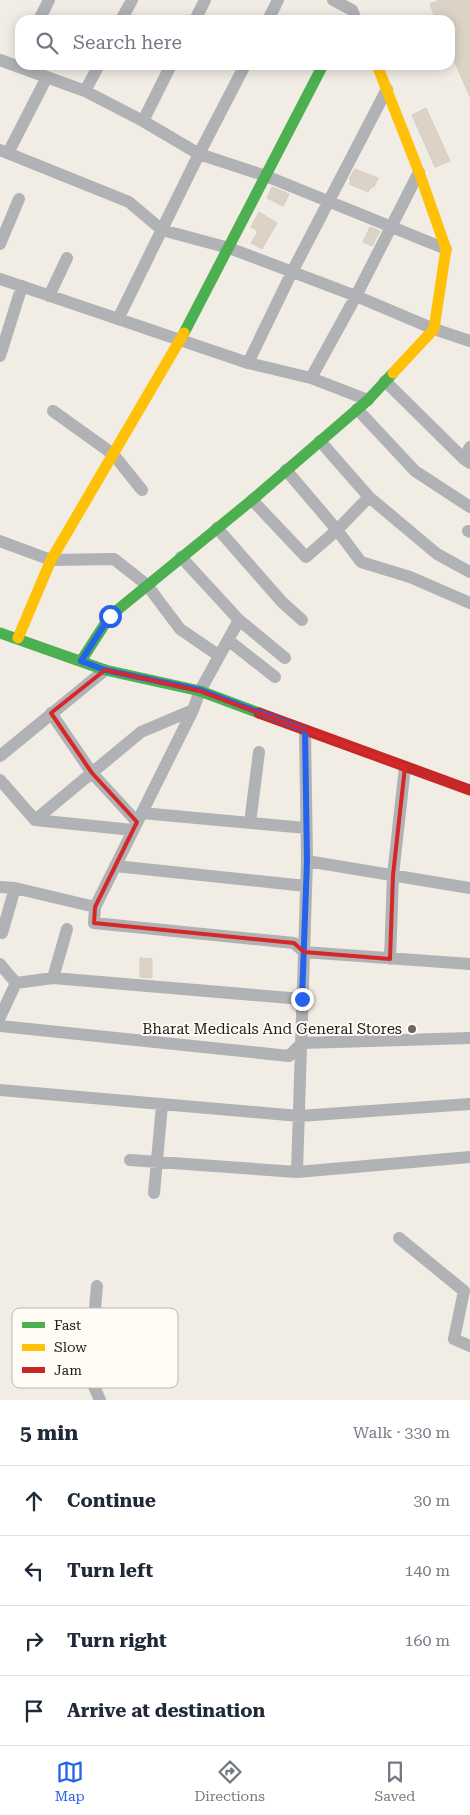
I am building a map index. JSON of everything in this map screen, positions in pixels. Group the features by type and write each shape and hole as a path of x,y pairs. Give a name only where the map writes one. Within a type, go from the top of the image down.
{"street":[{"path":"41,15 48,0"},
{"path":"124,15 132,0"},
{"path":"198,15 205,0"},
{"path":"270,15 278,0"},
{"path":"334,0 350,15"},
{"path":"0,60 15,62"},
{"path":"33,70 85,91 143,121 199,154 266,176 446,250"},
{"path":"85,91 96,70"},
{"path":"143,121 168,70"},
{"path":"118,319 242,70"},
{"path":"18,638 51,560 180,340 320,70"},
{"path":"81,661 110,616 252,500 368,400 434,329 446,250 419,172 378,70"},
{"path":"47,77 4,151 129,202 162,230 229,248 356,296 434,329 470,341"},
{"path":"248,363 292,272 387,89"},
{"path":"311,378 356,296 419,172"},
{"path":"0,244 19,199"},
{"path":"50,296 67,258"},
{"path":"0,279 248,363 311,378 368,400"},
{"path":"0,356 22,286"},
{"path":"385,382 467,461"},
{"path":"357,409 414,471 470,507"},
{"path":"53,411 113,454 142,490"},
{"path":"320,441 369,497 437,554 470,572"},
{"path":"467,461 470,447"},
{"path":"286,470 337,530 361,562 410,577 470,603"},
{"path":"252,500 306,557 337,530 369,497"},
{"path":"217,528 282,602 302,620"},
{"path":"0,541 51,560 114,559 147,585 180,630 218,655"},
{"path":"181,557 239,620 285,658"},
{"path":"239,620 200,690 193,710 115,866 96,907 94,923 294,943 304,952 470,964"},
{"path":"0,633 105,670 200,690 470,790"},
{"path":"228,640 275,678"},
{"path":"0,756 105,670"},
{"path":"35,820 142,732 193,710"},
{"path":"51,713 92,773 137,821"},
{"path":"297,1172 307,861 305,730"},
{"path":"250,823 259,752"},
{"path":"390,959 393,875 405,767"},
{"path":"0,780 35,820 250,823 306,828"},
{"path":"307,861 470,888"},
{"path":"115,866 306,886"},
{"path":"0,887 15,888 96,907"},
{"path":"0,932 2,933 15,888"},
{"path":"53,978 67,929"},
{"path":"0,964 16,983"},
{"path":"16,983 53,978 302,999"},
{"path":"0,1017 16,983"},
{"path":"0,1026 289,1056 302,1043 470,1038"},
{"path":"0,1090 298,1116 470,1104"},
{"path":"154,1193 162,1105"},
{"path":"130,1160 297,1172 470,1158"},
{"path":"399,1238 464,1291 454,1339 470,1346"},
{"path":"94,1308 96,1286"},
{"path":"95,1388 100,1400"}],"highlighted area":[{"path":"105,670 200,691 405,767 393,875 390,959 304,952 294,943 94,923 95,907 137,822 92,773 51,713"}],"building":[{"path":"440,0 470,0 470,97 455,62 455,15 434,15 430,4"},
{"path":"426,108 450,161 435,167 412,115"},
{"path":"355,169 378,178 374,187 372,186 368,192 349,184 351,181 349,179"},
{"path":"272,187 289,194 283,206 267,198"},
{"path":"259,212 277,223 262,249 251,243 258,231 251,227"},
{"path":"370,227 380,231 372,246 363,242"},
{"path":"140,958 152,959 152,978 140,977"}],"traffic: fast":[{"path":"184,333 320,70"},
{"path":"81,661 110,616 252,500 368,400 393,373"},
{"path":"0,633 105,670 200,691 259,713"}],"traffic: slow":[{"path":"379,70 419,172 446,249 434,329 393,373"},
{"path":"18,638 51,560 184,333"}],"traffic: jam":[{"path":"259,713 470,790"}],"place":[{"name":"Bharat Medicals And General Stores","path":"412,1029"}],"route":[{"path":"110,616 81,661 105,670 200,690 305,730 307,861 302,999"}]}
